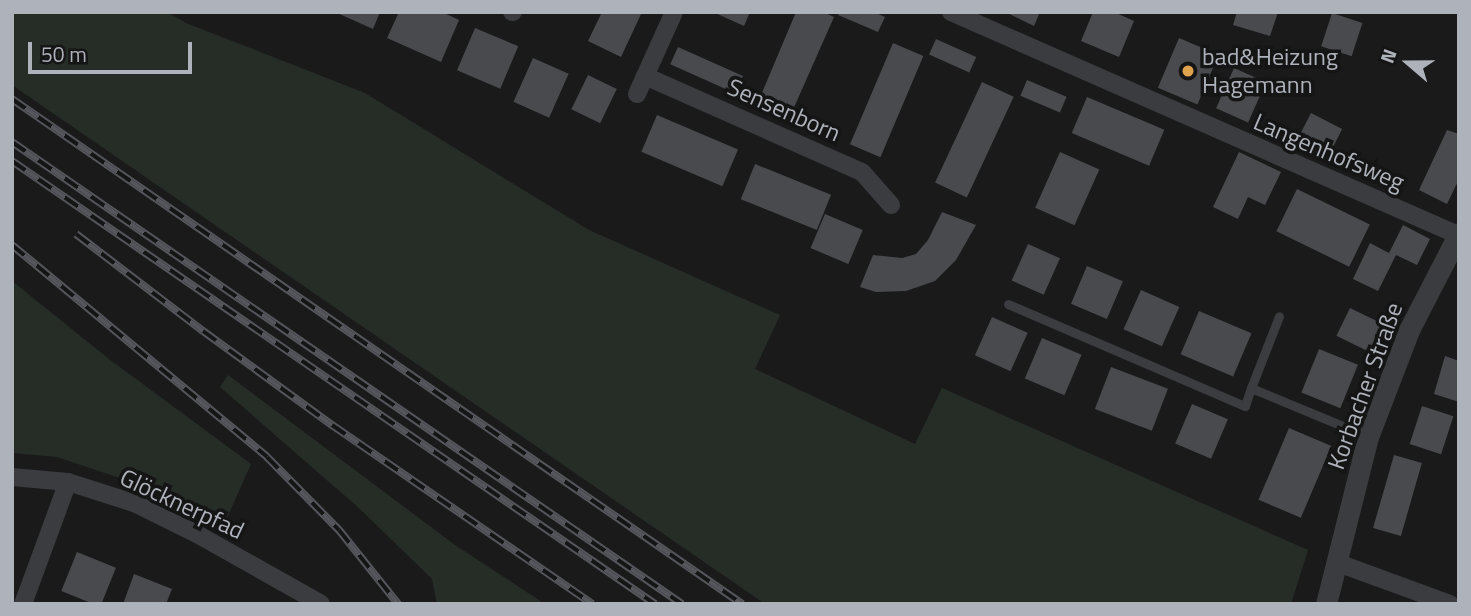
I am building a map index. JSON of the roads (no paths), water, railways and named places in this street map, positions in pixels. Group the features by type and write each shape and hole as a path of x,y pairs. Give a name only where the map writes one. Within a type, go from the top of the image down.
{"street":[{"path":"637,94 674,12"},
{"name":"Langenhofsweg","path":"951,12 1458,234"},
{"name":"Sensenborn","path":"645,76 862,172 891,205"},
{"name":"Korbacher Straße","path":"1326,604 1368,437 1409,330 1458,234"},
{"name":"Glöcknerpfad","path":"12,477 68,482 134,503 197,534 321,604"},
{"path":"23,604 68,482"},
{"path":"1338,563 1450,604"}],"lane":[{"path":"1008,304 1245,406 1279,316"},
{"path":"1251,388 1368,437"}],"railway":[{"path":"12,99 742,604"},
{"path":"12,142 682,604"},
{"path":"12,161 655,604"},
{"path":"76,234 332,425 592,604"},
{"path":"12,245 267,457 339,530 398,604"}],"place":[{"name":"bad&Heizung Hagemann","path":"1188,71"}]}
